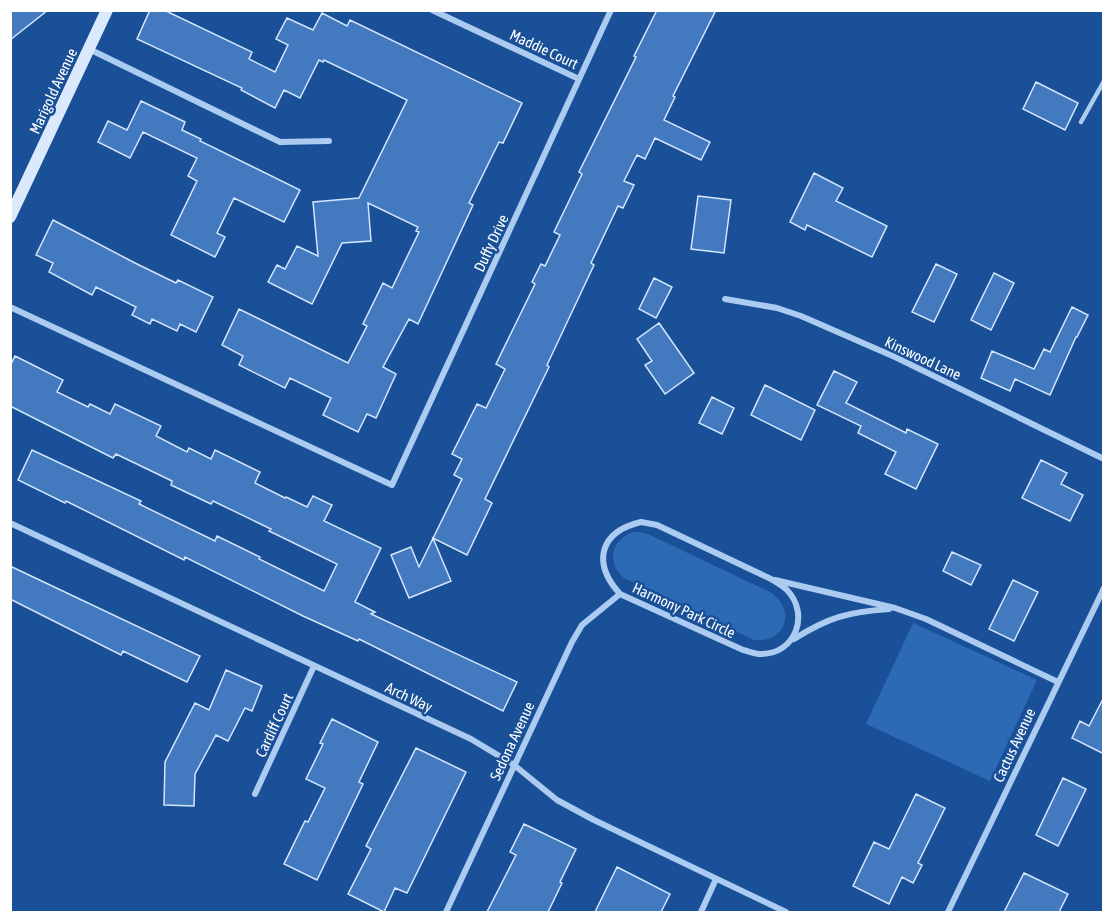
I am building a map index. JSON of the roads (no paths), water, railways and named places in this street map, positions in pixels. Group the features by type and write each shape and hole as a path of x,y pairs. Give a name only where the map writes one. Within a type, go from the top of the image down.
{"street":[{"name":"Marigold Avenue","path":"10,217 107,10"},
{"name":"Maddie Court","path":"432,10 579,79"},
{"name":"Duffy Drive","path":"10,307 392,485 611,10"},
{"path":"89,49 280,142 329,141"},
{"name":"Kinswood Lane","path":"726,299 777,308 801,316 895,357 1104,459"},
{"name":"Harmony Park Circle","path":"794,639 799,621 797,605 787,590 771,579 657,525 641,522 627,526 616,532 607,544 603,555 604,569 609,581 620,594 743,650 760,654 774,652 823,622 845,614 896,608"},
{"name":"Arch Way","path":"10,523 471,739 514,765 566,805 786,912"},
{"name":"Harmony Park Circle","path":"771,579 896,608 926,619 1058,682"},
{"name":"Cactus Avenue","path":"948,912 1104,588"},
{"name":"Sedona Avenue","path":"446,912 572,642 582,625 620,594"},
{"name":"Cardiff Court","path":"255,794 314,666"},
{"path":"701,912 716,879"}],"lane":[{"path":"1081,122 1104,81"}]}
